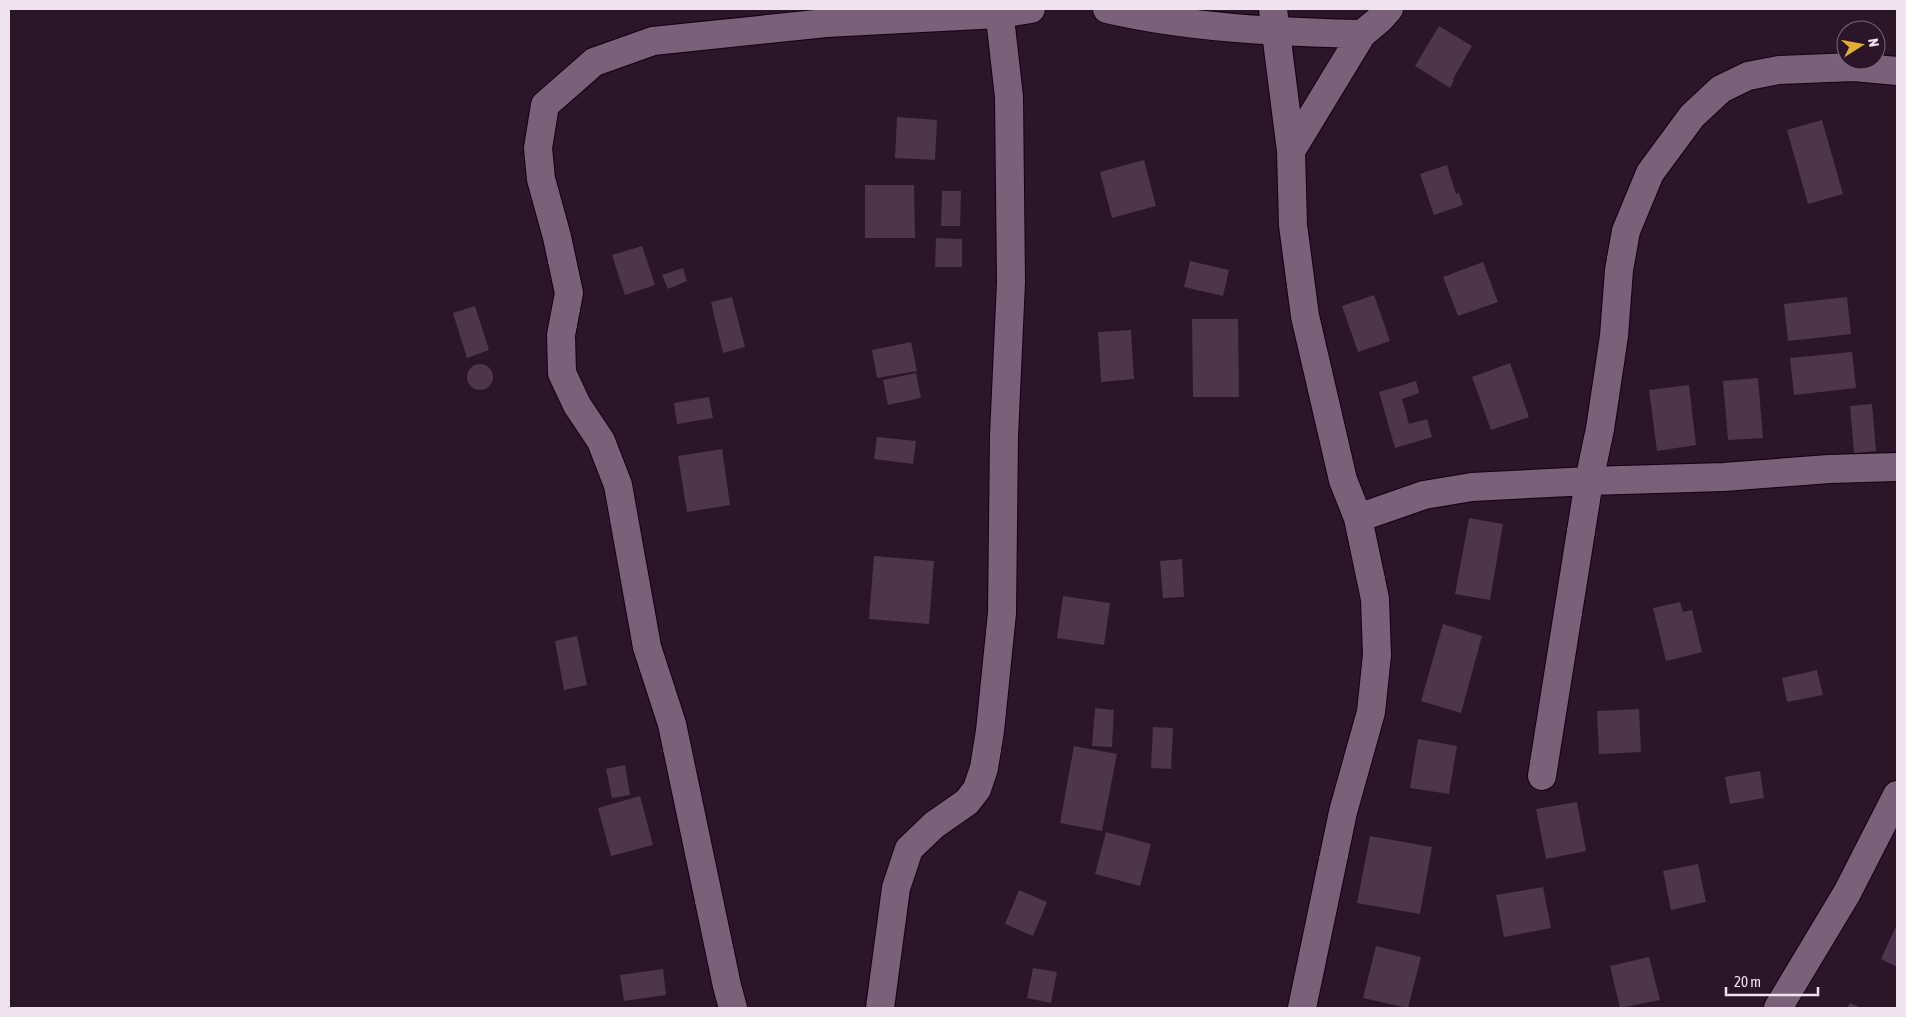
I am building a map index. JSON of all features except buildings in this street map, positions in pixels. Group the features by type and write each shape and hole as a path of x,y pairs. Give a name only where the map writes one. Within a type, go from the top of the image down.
{"street":[{"path":"734,1008 727,986 672,724 647,647 618,485 601,441 577,405 562,373 561,335 569,294 557,238 541,179 538,148 545,105 594,62 653,41 826,23 1031,9"},
{"path":"1107,9 1145,18 1274,20 1362,34"},
{"path":"1291,151 1362,34 1389,9"},
{"path":"880,1008 896,888 909,849 934,825 967,802 977,788 984,768 990,731 1002,612 1004,436 1011,282 1009,97 999,11"},
{"path":"1274,20 1291,151 1294,225 1306,316 1343,480 1358,518 1375,600 1377,655 1370,712 1343,812 1302,1008"},
{"path":"1542,776 1614,336 1618,270 1626,231 1650,173 1692,116 1721,89 1748,76 1779,70 1854,67 1897,71"},
{"path":"1358,518 1424,495 1472,487 1589,480 1724,477 1829,469 1897,467"},
{"path":"1778,1008 1847,893 1897,795"}]}
